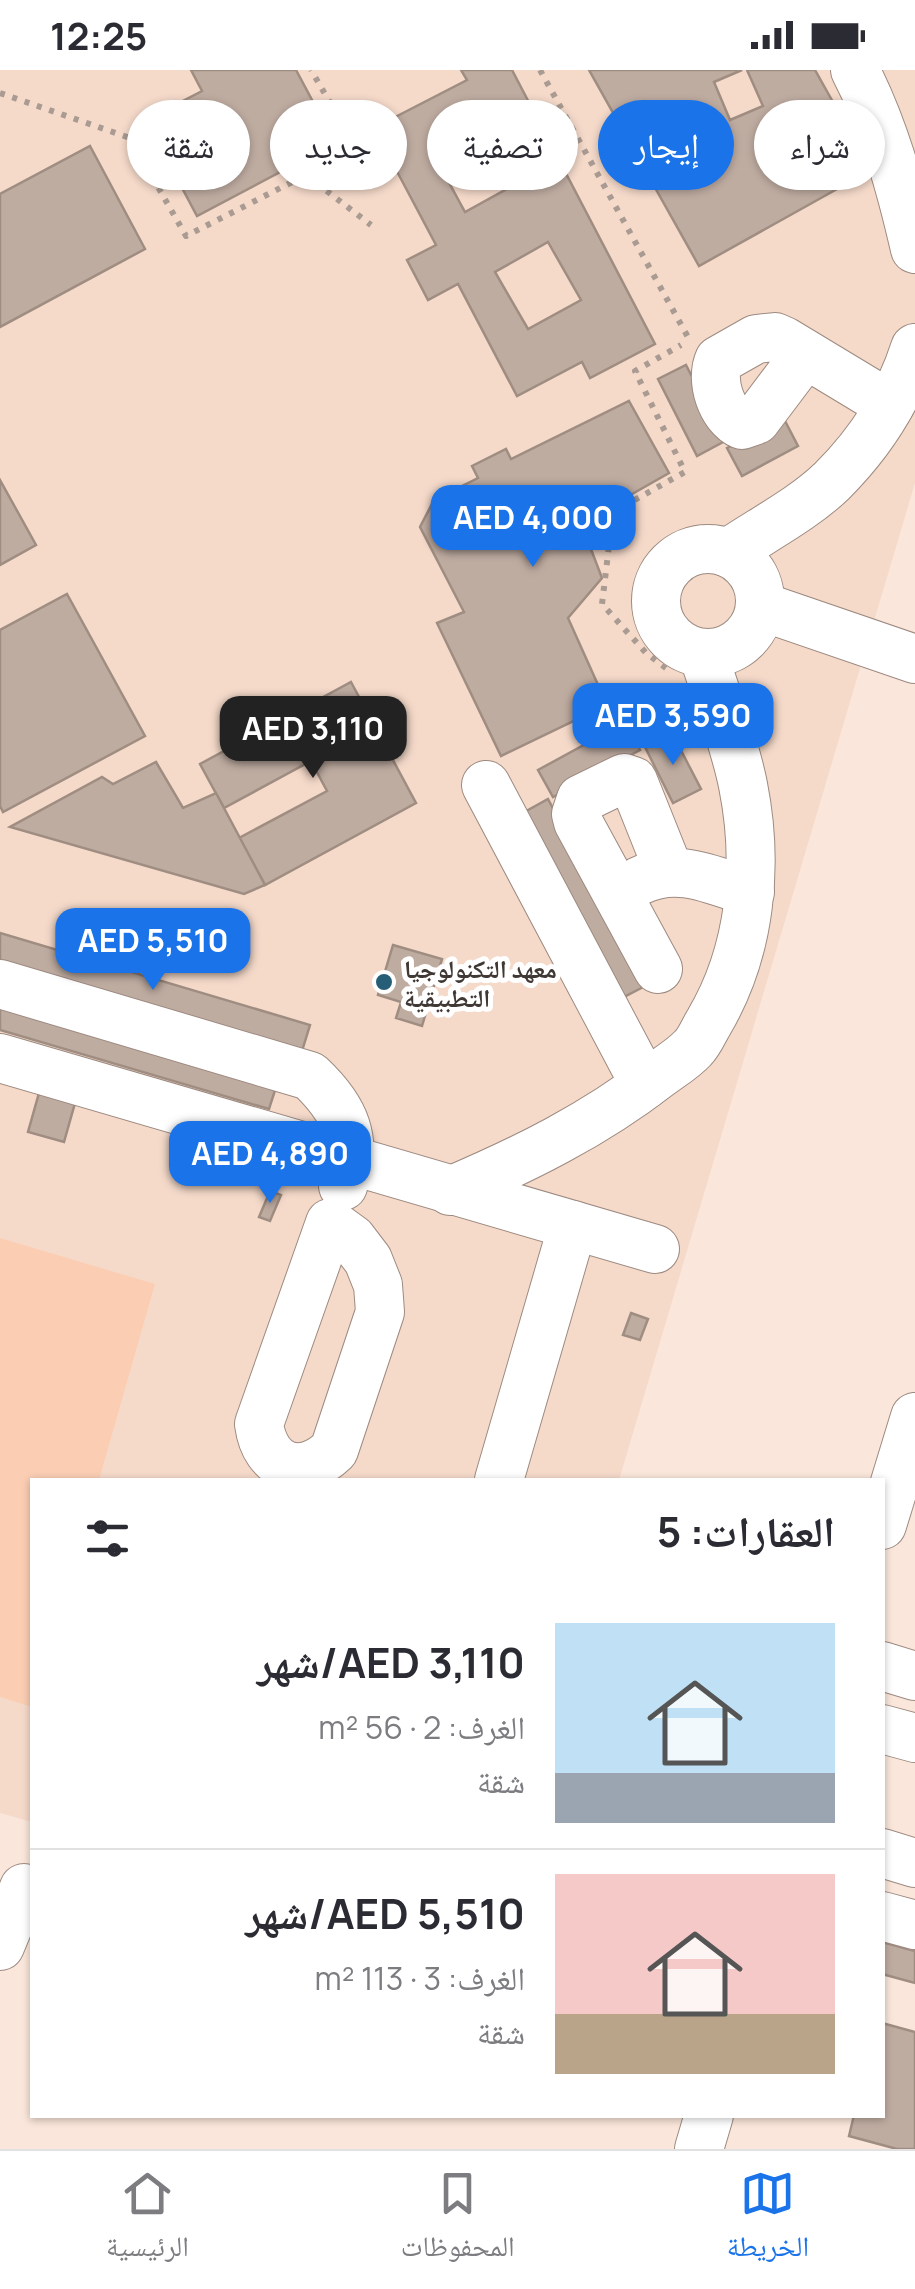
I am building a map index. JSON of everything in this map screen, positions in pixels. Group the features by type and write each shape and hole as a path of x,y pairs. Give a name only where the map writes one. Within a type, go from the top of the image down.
{"street":[{"path":"855,70 894,166 915,250"},
{"path":"728,553 830,483 865,444 890,405 915,348"},
{"path":"805,355 890,405"},
{"path":"450,1191 516,1163 645,1085 694,1047 722,1000 740,947 750,892 751,837 742,782 686,662 682,646 665,632 656,610 657,588 667,568 684,554 706,549 728,553 746,565 757,584 760,606 747,635 734,646 686,662"},
{"path":"760,606 915,659"},
{"path":"658,969 576,814 580,800 624,778 638,786 669,871"},
{"path":"486,785 645,1085"},
{"path":"616,893 669,871 684,871 750,892"},
{"path":"0,984 310,1076 342,1114 352,1161 330,1223"},
{"path":"0,1058 655,1248"},
{"path":"500,1478 573,1226"},
{"path":"896,1513 915,1417"},
{"path":"885,1667 915,1676"},
{"path":"885,1730 915,1738"},
{"path":"885,1854 915,1864"},
{"path":"1,1949 19,1887"},
{"path":"885,1917 915,1925"},
{"path":"698,2149 708,2118"}],"path":[{"path":"312,70 329,100"},
{"path":"540,70 690,340"},
{"path":"0,93 130,138 186,236 276,190"},
{"path":"326,190 371,225"},
{"path":"686,662 646,653 602,604 614,512 685,472 635,371 706,332"}],"shaded area":[{"name":"معهد التكنولوجيا التطبيقية","path":"0,70 915,70 915,483 620,1478 30,1478 30,1821 0,1813"},
{"path":"0,1238 155,1284 100,1478 30,1478 30,1706 0,1697"}],"building":[{"path":"191,70 296,70 312,100 270,100 270,177 250,188 250,100 185,100 202,91"},
{"path":"461,70 512,70 528,100 428,100 467,80"},
{"path":"589,70 742,70 714,82 722,100 606,100"},
{"path":"747,70 815,70 832,100 760,100"},
{"path":"427,101 427,190 453,190 465,212 505,190 575,190 655,344 590,378 582,362 517,396 458,284 428,300 407,260 436,245 407,190 407,111","holes":["548,242 581,300 528,329 495,272"]},
{"path":"754,110 754,190 835,190 699,266 656,190 734,190 734,118"},
{"path":"90,146 145,249 0,327 0,194"},
{"path":"183,190 246,190 197,216"},
{"path":"686,365 725,441 697,456 658,379"},
{"path":"629,401 669,473 581,523 602,578 568,618 607,705 501,756 437,623 464,612 420,527 434,500 478,478 472,466 506,449 511,459"},
{"path":"784,419 798,446 742,476 727,448"},
{"path":"0,480 36,545 0,565"},
{"path":"67,594 145,736 3,812 0,630"},
{"path":"351,682 416,803 265,885 239,838 327,791 311,761 224,808 200,764"},
{"path":"626,722 640,750 553,797 538,770"},
{"path":"672,733 701,789 673,803 645,747"},
{"path":"156,762 183,808 216,793 265,885 244,894 10,827 102,777 113,784"},
{"path":"548,799 647,985 620,999 521,814"},
{"path":"0,933 310,1025 302,1051 0,961"},
{"path":"393,945 442,959 422,1026 396,1018 401,1002 378,995"},
{"path":"0,1002 277,1084 269,1109 0,1030"},
{"path":"39,1093 75,1103 64,1142 28,1132"},
{"path":"270,1191 281,1195 270,1221 259,1217"},
{"path":"631,1313 648,1319 640,1340 623,1335"},
{"path":"885,1943 915,1951 915,1983 885,1975"},
{"path":"885,2024 915,2032 915,2149 897,2149 849,2136 853,2118 885,2118"}],"place":[{"name":"معهد التكنولوجيا التطبيقية","path":"384,982"}]}
